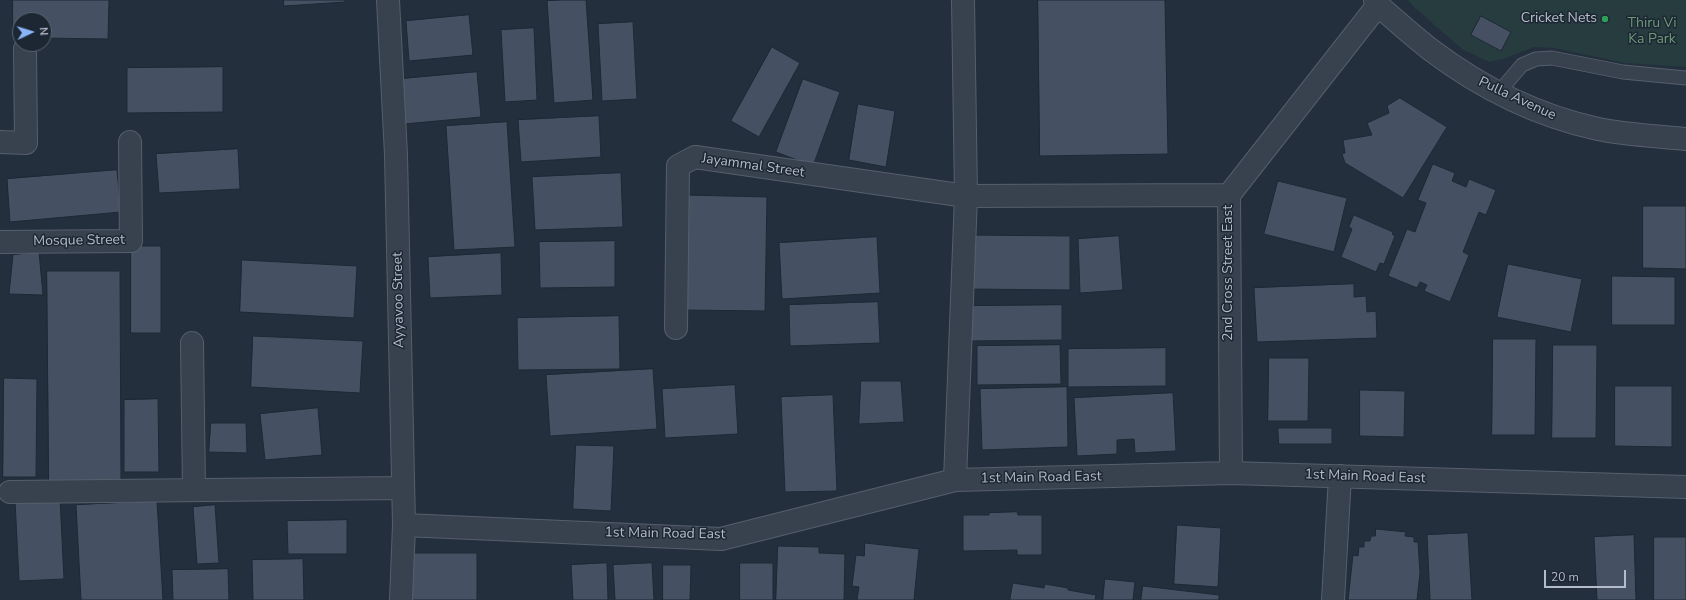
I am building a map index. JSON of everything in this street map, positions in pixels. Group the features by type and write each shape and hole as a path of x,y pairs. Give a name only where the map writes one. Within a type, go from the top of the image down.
{"street":[{"name":"Ayyavoo Street","path":"388,0 396,155 404,524 401,600"},
{"path":"955,480 966,196 963,0"},
{"name":"Pulla Avenue","path":"1376,2 1431,50 1483,85 1551,116 1599,129 1646,136 1686,139"},
{"name":"2nd Cross Street East","path":"1231,473 1229,195 1376,2"},
{"path":"0,142 26,143 25,52"},
{"name":"Mosque Street","path":"0,242 132,241 130,142"},
{"name":"Jayammal Street","path":"676,328 678,166 695,157 966,196"},
{"path":"966,196 1229,195"},
{"path":"192,342 194,490"},
{"name":"1st Main Road East","path":"404,524 721,539 955,480 1231,473 1686,487"},
{"path":"1333,600 1340,476"},
{"path":"10,492 403,488"}],"lane":[{"path":"1498,92 1522,65 1536,59 1552,58 1624,72 1686,78"}],"green space":[{"name":"Thiru Vi Ka Park","path":"1408,0 1686,0 1686,67 1625,63 1554,48 1534,47 1503,59 1489,62 1462,49"}],"building":[{"path":"13,0 109,0 108,39 52,38 52,12 13,12"},
{"path":"284,0 345,0 345,2 284,6"},
{"path":"586,0 593,100 554,103 547,1"},
{"path":"1038,0 1165,0 1168,154 1040,156"},
{"path":"469,15 473,55 409,61 406,21"},
{"path":"1481,16 1511,32 1501,51 1471,35"},
{"path":"633,22 637,99 602,101 598,24"},
{"path":"534,28 537,100 505,102 501,30"},
{"path":"772,47 800,63 759,137 731,121"},
{"path":"223,67 223,112 127,113 127,68"},
{"path":"477,72 481,117 404,124 400,79"},
{"path":"803,79 840,92 813,166 776,152"},
{"path":"1400,98 1447,127 1403,198 1345,163 1342,154 1345,153 1343,140 1372,135 1367,123 1389,113 1387,106"},
{"path":"858,104 895,111 886,167 849,160"},
{"path":"599,116 601,157 521,162 518,120"},
{"path":"507,122 515,247 454,250 446,126"},
{"path":"238,149 240,189 159,193 156,154"},
{"path":"1433,164 1455,173 1452,181 1466,187 1469,179 1496,190 1486,215 1479,212 1463,252 1469,255 1450,302 1424,291 1427,285 1420,282 1417,288 1388,276 1407,229 1415,232 1426,203 1418,200"},
{"path":"117,170 121,212 10,222 7,179"},
{"path":"621,173 623,227 535,230 532,177"},
{"path":"1278,181 1347,198 1334,252 1264,234"},
{"path":"684,195 767,197 765,311 683,310"},
{"path":"1643,206 1686,206 1686,269 1643,268"},
{"path":"1354,215 1393,232 1392,234 1395,236 1384,264 1380,263 1376,272 1341,257 1352,229 1349,227"},
{"path":"968,235 1070,236 1070,290 968,289"},
{"path":"1119,236 1123,290 1080,293 1078,239"},
{"path":"877,237 880,293 782,299 779,243"},
{"path":"615,241 615,287 540,288 539,242"},
{"path":"131,246 161,246 161,333 131,333"},
{"path":"39,252 43,295 9,294 13,255"},
{"path":"501,253 502,295 430,298 428,257"},
{"path":"242,260 357,266 354,318 240,312"},
{"path":"1508,264 1582,279 1571,332 1497,317"},
{"path":"47,271 120,271 121,483 49,483"},
{"path":"1612,276 1675,277 1675,325 1612,325"},
{"path":"1354,284 1354,297 1366,296 1367,312 1376,311 1377,338 1257,342 1254,288"},
{"path":"878,302 880,343 790,346 789,305"},
{"path":"1062,305 1062,340 969,341 969,306"},
{"path":"619,316 620,369 518,370 517,318"},
{"path":"253,336 363,341 360,393 251,387"},
{"path":"1493,339 1536,339 1535,435 1492,435"},
{"path":"1060,345 1061,384 977,385 977,346"},
{"path":"1553,345 1597,345 1596,438 1552,438"},
{"path":"1166,348 1166,386 1068,387 1068,349"},
{"path":"1269,358 1309,358 1308,421 1268,421"},
{"path":"653,369 657,429 550,436 546,375"},
{"path":"4,378 37,379 36,477 3,477"},
{"path":"861,381 901,381 904,422 859,424"},
{"path":"735,385 738,434 665,438 662,389"},
{"path":"1615,386 1672,386 1672,447 1615,446"},
{"path":"1067,387 1068,447 982,450 980,389"},
{"path":"1360,390 1405,391 1404,437 1360,436"},
{"path":"1173,393 1176,451 1135,453 1134,439 1117,440 1117,454 1077,456 1074,398"},
{"path":"833,395 837,491 785,492 781,397"},
{"path":"158,399 159,472 124,472 124,400"},
{"path":"318,408 322,455 265,460 260,414"},
{"path":"211,423 246,423 247,453 209,452"},
{"path":"1278,428 1332,428 1332,444 1279,444"},
{"path":"576,445 614,446 611,511 573,509"},
{"path":"60,498 64,579 19,581 15,500"},
{"path":"157,501 163,600 81,600 76,505"},
{"path":"215,505 219,563 197,564 193,507"},
{"path":"1017,512 1018,515 1042,515 1042,555 1017,555 1017,550 963,551 963,515 989,515 989,513"},
{"path":"347,520 347,554 288,554 287,521"},
{"path":"1177,525 1221,528 1218,587 1174,584"},
{"path":"1376,529 1406,532 1405,536 1414,537 1414,542 1418,542 1420,573 1417,600 1348,600 1353,555 1358,556 1359,547 1364,547 1364,541 1370,541 1371,536 1375,536"},
{"path":"1468,533 1472,600 1430,600 1427,535"},
{"path":"1634,535 1636,600 1597,600 1594,537"},
{"path":"1654,537 1686,537 1686,600 1654,600"},
{"path":"865,543 919,549 914,600 857,600 859,587 852,586 856,555 864,556"},
{"path":"778,546 819,547 819,553 845,554 844,600 776,600"},
{"path":"408,553 477,553 477,600 408,600"},
{"path":"303,559 304,600 253,600 252,560"},
{"path":"607,563 608,600 573,600 571,565"},
{"path":"652,563 654,600 615,600 613,565"},
{"path":"740,563 773,563 773,600 740,600"},
{"path":"663,565 691,565 690,600 663,600"},
{"path":"228,569 229,600 173,600 172,570"},
{"path":"1105,579 1135,582 1133,600 1103,600"},
{"path":"1013,583 1044,588 1045,584 1096,595 1095,600 1010,600"},
{"path":"1143,586 1219,595 1219,600 1141,600"}],"place":[{"name":"Cricket Nets","path":"1605,19"}]}
